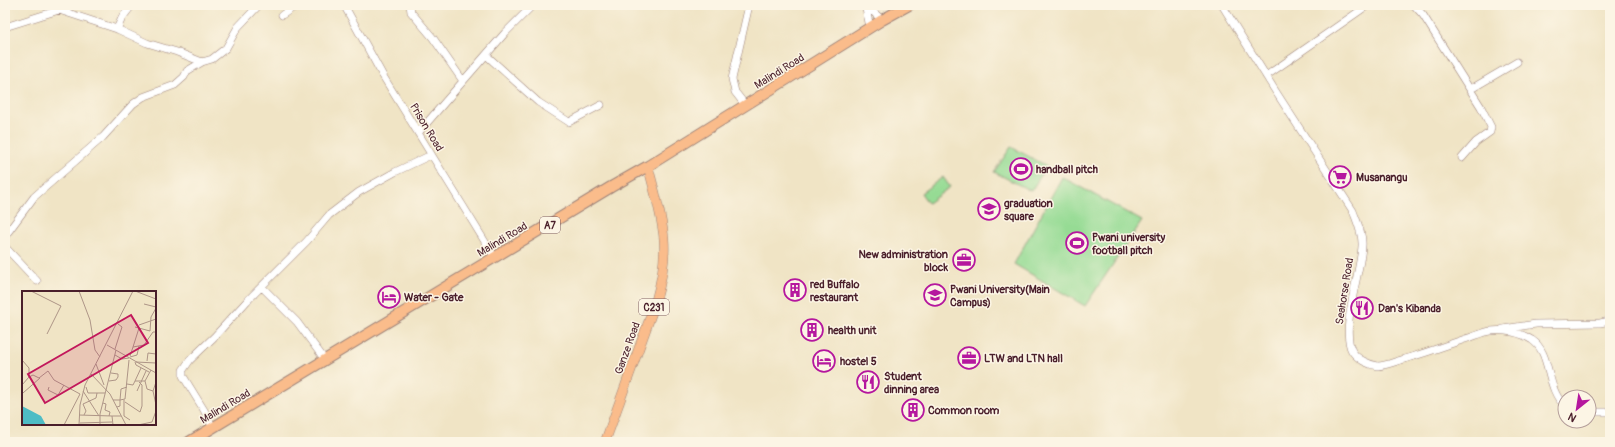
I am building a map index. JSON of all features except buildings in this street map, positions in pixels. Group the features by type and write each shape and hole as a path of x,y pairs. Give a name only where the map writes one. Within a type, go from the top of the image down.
{"highway":[{"name":"Malindi Road","path":"189,442 648,166 870,27 908,5"}],"main road":[{"name":"Ganze Road","path":"605,442 655,304 661,283 664,261 664,238 648,166"}],"street":[{"path":"117,29 122,18 132,5"},
{"path":"5,236 34,197 103,137 134,104 143,97 175,85 184,77 187,71 212,58 226,48 238,27 259,5"},
{"path":"282,15 297,5"},
{"name":"Prison Road","path":"344,5 383,76 495,258"},
{"path":"410,5 411,12 433,38 463,80"},
{"path":"418,133 463,80 533,5"},
{"path":"746,106 735,92 732,79 749,5"},
{"path":"870,27 865,5 882,20"},
{"name":"Seahorse Road","path":"1222,5 1353,211 1361,232 1362,245 1348,335 1352,350 1357,356 1366,362 1378,366 1389,364 1490,331 1506,331 1525,336 1541,348 1554,393 1557,398"},
{"path":"1266,76 1368,5"},
{"path":"1414,5 1423,15 1471,89 1481,106 1491,130 1476,142 1462,158"},
{"path":"5,27 59,10 117,29 147,43 177,52 202,62"},
{"path":"486,55 538,102 569,122 602,105"},
{"path":"1471,89 1518,62"},
{"path":"213,428 183,376 183,370 190,360 307,241 329,215 360,192 395,172 431,155"},
{"path":"5,248 37,281"},
{"path":"262,286 297,322 325,360"},
{"path":"1490,331 1536,324 1600,323 1610,321"},
{"path":"1597,412 1610,412"}],"green space":[{"name":"handball pitch","path":"1011,147 1047,166 1031,191 994,172"},
{"path":"943,177 950,187 928,203 921,193"},
{"name":"Pwani university football pitch","path":"1062,177 1142,221 1085,306 1014,264"}],"place":[{"name":"handball pitch","path":"1021,169"},
{"name":"Musanangu","path":"1340,177"},
{"name":"graduation square","path":"989,209"},
{"name":"Pwani university football pitch","path":"1077,243"},
{"name":"New administration block","path":"964,260"},
{"name":"red Buffalo restaurant","path":"795,290"},
{"name":"Pwani University(Main Campus)","path":"935,295"},
{"name":"Water - Gate","path":"389,297"},
{"name":"Dan's Kibanda","path":"1362,308"},
{"name":"health unit","path":"812,330"},
{"name":"LTW and LTN hall","path":"969,358"},
{"name":"hostel 5","path":"824,361"},
{"name":"Student dinning area","path":"868,382"},
{"name":"Common room","path":"913,410"}]}
